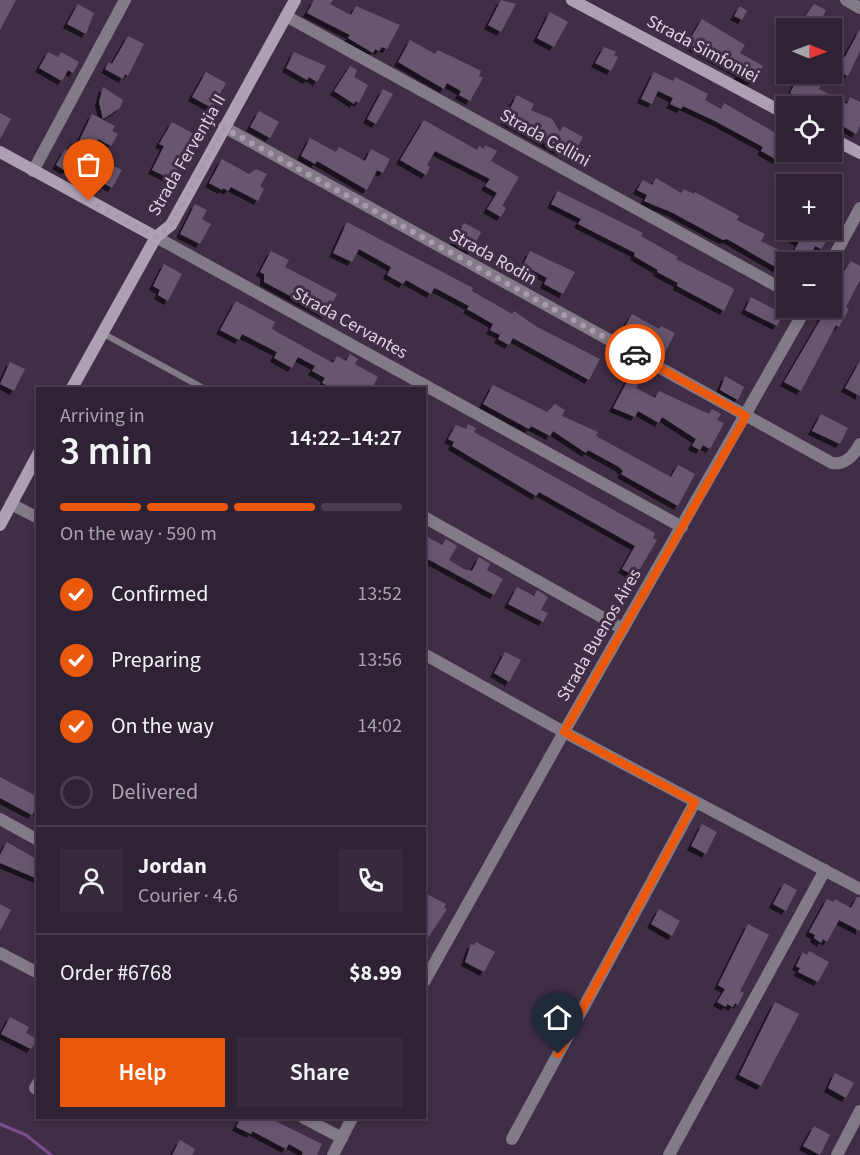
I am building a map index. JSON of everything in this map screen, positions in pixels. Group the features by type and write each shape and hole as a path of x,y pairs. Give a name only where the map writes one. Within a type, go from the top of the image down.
{"street":[{"path":"33,171 125,0"},
{"name":"Strada Fervenția II","path":"73,387 156,237 171,225 295,0"},
{"name":"Strada Simfoniei","path":"572,0 776,109"},
{"path":"846,0 860,8"},
{"name":"Strada Cellini","path":"286,16 776,286"},
{"name":"Strada Rodin","path":"224,128 832,463 842,463 850,459 860,444"},
{"path":"842,143 859,151"},
{"name":"Strada Cervantes","path":"0,152 682,527"},
{"path":"836,252 860,208"},
{"name":"Strada Buenos Aires","path":"426,978 800,318"},
{"path":"0,525 36,458"},
{"path":"11,504 36,517"},
{"path":"426,518 623,628"},
{"path":"426,655 564,732 860,889"},
{"path":"512,1138 695,802"},
{"path":"0,819 36,839"},
{"path":"669,1155 825,870"},
{"path":"0,953 36,972"},
{"path":"837,1155 860,1111"},
{"path":"306,1119 342,1138"},
{"path":"333,1155 352,1119"}],"lane":[{"path":"102,333 200,387"}],"building":[{"path":"0,0 16,0 0,30"},
{"path":"314,0 333,0 330,4 351,15 356,6 400,25 387,49 382,47 379,51 375,49 373,53 348,38 350,35 307,13"},
{"path":"501,0 516,4 501,32 488,25"},
{"path":"78,4 94,13 86,34 67,24"},
{"path":"814,4 826,10 822,18 804,18"},
{"path":"740,6 747,11 742,20 734,16"},
{"path":"550,12 568,22 554,47 537,38"},
{"path":"702,19 745,45 740,53 763,66 757,77 752,81 746,80 738,76 739,73 687,44"},
{"path":"860,29 860,51 848,76 842,73 842,56 845,57"},
{"path":"128,36 144,44 128,76 125,74 123,79 105,69 109,62 112,64"},
{"path":"410,40 435,54 438,50 481,71 479,76 483,78 470,101 459,95 461,91 447,83 444,89 398,62"},
{"path":"604,47 616,52 614,55 618,57 611,71 595,63"},
{"path":"48,52 58,57 61,52 79,62 73,73 68,70 62,81 39,68"},
{"path":"294,52 326,66 317,82 309,77 307,80 286,68"},
{"path":"350,66 357,70 354,77 368,85 359,103 355,101 354,104 334,91"},
{"path":"206,72 226,83 212,108 192,97"},
{"path":"654,72 673,81 675,77 708,94 705,100 721,109 724,103 776,133 776,159 761,151 763,147 715,121 683,106 681,109 670,104 673,98 658,91 652,104 641,99"},
{"path":"795,84 821,84 819,89 832,96 797,96 790,93"},
{"path":"103,87 123,100 120,108 103,119 99,102"},
{"path":"383,89 393,94 376,124 367,119"},
{"path":"517,95 534,104 531,110 552,119 560,132 563,126 583,137 574,154 564,148 561,152 504,120"},
{"path":"850,97 860,102 860,126 856,134 842,126 842,101 847,104"},
{"path":"259,111 279,122 270,138 250,127"},
{"path":"0,113 11,119 0,139"},
{"path":"92,114 115,126 112,131 118,134 111,146 98,139 87,159 90,161 82,174 72,168 64,170 56,165 65,149 73,154"},
{"path":"424,120 477,150 479,146 484,149 485,145 497,151 491,161 519,177 502,206 506,208 501,217 487,209 497,193 485,186 490,179 435,151 427,165 430,167 426,175 400,160"},
{"path":"172,122 194,134 177,164 180,165 175,181 152,170 164,146 159,144"},
{"path":"310,138 336,152 339,147 365,161 371,149 390,159 383,173 377,170 367,190 317,161 315,164 301,156"},
{"path":"222,159 249,174 256,169 267,174 260,186 264,189 258,201 231,187 228,191 223,188 222,190 209,183"},
{"path":"114,166 122,170 112,188 105,184"},
{"path":"656,178 681,193 684,189 694,194 695,192 739,216 737,220 765,234 761,241 783,252 776,252 776,267 727,239 723,240 671,212 644,201 647,195 637,190 643,180 652,185"},
{"path":"558,191 643,233 641,236 678,257 676,259 731,287 734,290 724,311 677,286 678,283 634,256 635,253 578,224 581,219 551,204"},
{"path":"195,204 207,210 202,219 211,224 200,244 180,234"},
{"path":"347,222 473,288 472,291 512,314 514,311 537,327 600,359 589,380 513,338 509,345 498,339 500,335 490,330 493,324 467,309 469,306 434,288 431,294 406,280 403,284 387,275 391,267 359,249 352,262 333,253"},
{"path":"464,223 481,232 471,252 453,242"},
{"path":"795,240 827,240 821,249 815,246 812,252 793,252 799,242"},
{"path":"271,251 289,260 285,267 337,294 326,315 264,282 264,274 260,272"},
{"path":"530,251 575,272 563,294 544,284 547,278 523,265"},
{"path":"851,261 860,266 860,280 846,307 849,309 839,327 836,325 801,391 784,382 821,318 842,318 842,274"},
{"path":"164,264 182,274 168,301 158,295 160,290 153,286"},
{"path":"751,297 776,310 776,318 781,318 777,326 745,310"},
{"path":"236,301 275,322 272,328 277,332 333,363 337,356 346,361 350,354 358,359 355,364 378,377 373,387 331,387 322,383 325,378 312,371 315,366 298,357 292,368 274,358 277,352 242,334 239,340 220,330"},
{"path":"632,314 659,329 661,326 675,333 665,352 623,330"},
{"path":"860,361 860,396 845,388"},
{"path":"10,362 25,369 14,391 0,384"},
{"path":"631,374 641,379 636,388 655,398 659,391 709,414 712,409 721,414 717,420 724,423 710,449 703,445 700,450 692,446 696,439 662,417 659,423 638,411 635,417 613,408"},
{"path":"725,376 744,387 738,400 720,390"},
{"path":"493,385 547,412 555,404 565,410 562,416 598,432 596,436 671,477 678,465 695,474 678,506 621,474 623,471 619,467 588,450 586,453 553,431 550,436 531,426 529,429 483,404"},
{"path":"821,414 848,428 840,444 812,431"},
{"path":"468,424 476,428 474,432 655,533 653,538 657,540 638,572 635,571 633,575 622,569 635,546 539,492 536,496 452,446 454,442 448,439 456,425 466,429"},
{"path":"426,536 442,545 446,539 457,546 449,560 464,569 472,571 479,557 490,564 487,570 503,579 494,595 426,558"},
{"path":"517,587 534,596 537,590 548,597 541,610 548,613 543,622 508,604"},
{"path":"505,652 521,660 509,682 494,673"},
{"path":"0,777 36,796 36,811 32,815 0,798"},
{"path":"702,824 717,832 706,854 691,846"},
{"path":"7,842 36,859 36,878 0,863 0,855"},
{"path":"784,883 797,890 786,911 773,904"},
{"path":"427,894 446,904 444,908 447,909 426,941"},
{"path":"857,897 860,897 860,931 839,920 827,942 823,939 821,943 814,938 815,935 809,932 827,899 834,902 835,899 851,908"},
{"path":"0,904 11,910 0,931"},
{"path":"659,909 680,921 672,936 651,924"},
{"path":"748,924 769,935 740,991 744,993 738,1005 735,1003 733,1007 727,1004 726,1007 717,1002 725,989 718,985"},
{"path":"476,942 495,952 484,972 465,962 471,944 474,945"},
{"path":"809,951 829,962 818,982 798,972 800,968 796,966 803,952 807,955"},
{"path":"775,1002 799,1014 761,1086 739,1075"},
{"path":"10,1017 29,1027 26,1033 36,1041 31,1049 1,1034"},
{"path":"835,1073 854,1083 846,1098 828,1088"},
{"path":"240,1119 271,1119 322,1144 317,1155 302,1155 303,1152 289,1144 286,1149 252,1131 251,1134 236,1127"},
{"path":"814,1126 830,1135 820,1155 803,1146"},
{"path":"180,1140 195,1149 192,1155 172,1155"}],"waterway":[{"path":"0,1124 26,1135 51,1155"}],"way so far":[{"path":"89,201 156,237 171,225 224,128 635,354"}],"route":[{"path":"558,1054 695,802 564,732 746,416 635,354"}]}
